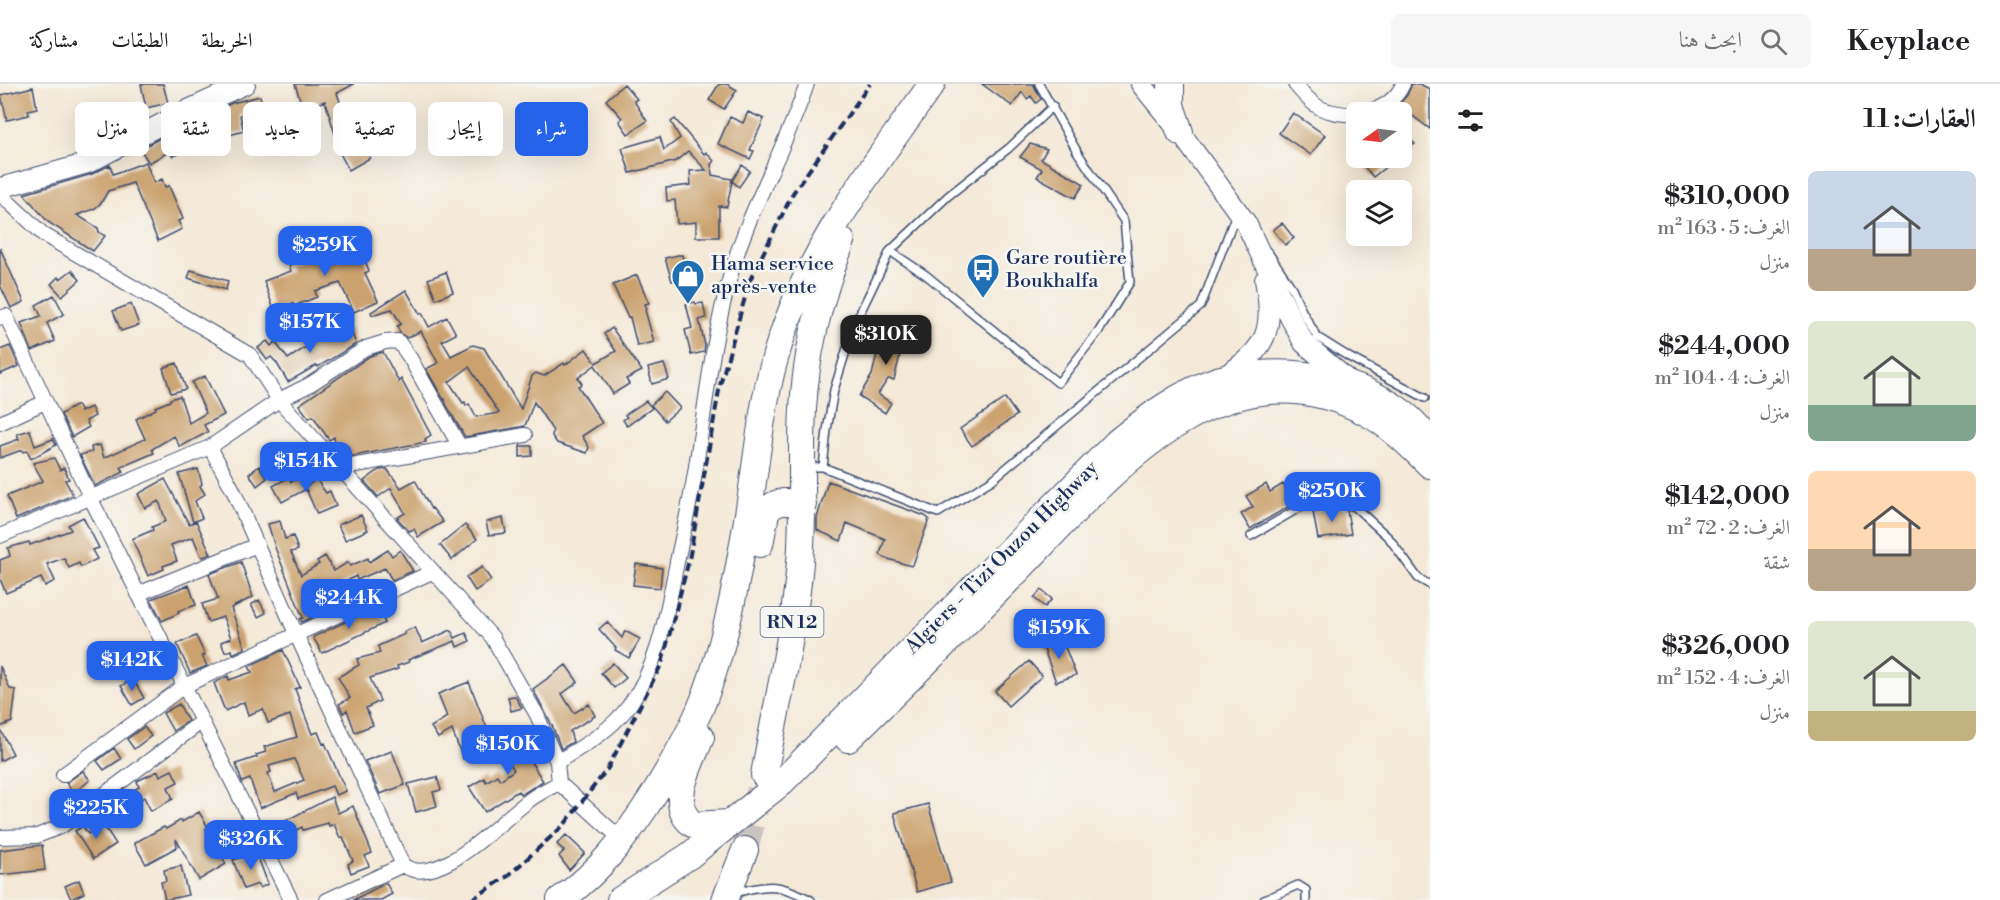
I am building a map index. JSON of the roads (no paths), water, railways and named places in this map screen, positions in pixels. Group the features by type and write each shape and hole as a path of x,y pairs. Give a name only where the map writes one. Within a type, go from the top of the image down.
{"highway":[{"name":"RN 12","path":"812,467 792,458 787,446 787,404 803,320 831,230 932,84"},
{"name":"RN 12","path":"764,775 788,654 799,574 802,504 812,467 803,407 819,311 832,267 856,214 946,84"},
{"path":"1171,84 1172,105 1180,132"},
{"path":"560,900 576,889 607,859 633,828 681,750 700,709 716,663 749,508 766,392 780,344 801,292 831,230"},
{"name":"Algiers - Tizi Ouzou Highway","path":"620,900 689,856 782,782 1117,442 1147,418 1185,393 1220,379 1279,373 1310,376 1356,386 1419,417 1430,440"},
{"name":"Algiers - Tizi Ouzou Highway","path":"650,900 702,866 776,809 959,631 1099,487 1156,437 1184,419 1212,404 1265,392 1318,394 1368,414 1402,438 1430,465"},
{"path":"728,824 701,826 688,821 682,813 682,790 737,634 753,579 766,513 778,502 802,504"},
{"path":"727,898 745,850"}],"main road":[{"path":"0,188 88,163 186,111 245,84"},
{"path":"1141,84 1180,132 1242,217 1304,343 1356,386"},
{"path":"1220,379 1245,363 1259,346 1269,326 1270,303 1259,248"}],"street":[{"path":"557,762 600,736 628,707 647,677 666,617 694,474 708,375 729,277 749,218 798,113 807,84"},
{"path":"1295,84 1310,103 1331,113 1346,114"},
{"path":"1390,102 1399,93 1403,84"},
{"path":"0,194 44,235 250,355 279,400 492,637 537,715 557,762 559,783 622,840"},
{"path":"0,318 6,316 91,499 291,900"},
{"path":"0,536 210,447 279,400 309,385 366,348 385,342 398,342 410,358 459,445"},
{"path":"0,423 45,402"},
{"path":"340,468 525,435"},
{"path":"210,447 233,490 297,636 403,865 414,872 425,872 471,849 528,801 559,783"},
{"path":"138,594 257,545"},
{"path":"63,775 184,686 432,572"},
{"path":"0,837 36,836 63,826 201,722"},
{"path":"327,900 403,865"}],"lane":[{"path":"890,251 926,275 1058,383 1100,331 1130,282 1124,221 1078,153 1039,84"},
{"path":"1053,106 1009,148 948,196 890,251 859,315 837,380 826,430 812,467 938,513 992,480 1201,306 1242,217 1280,267 1317,337 1425,398"},
{"path":"1251,536 1301,507 1333,500 1355,507 1389,538 1418,578 1430,585"},
{"path":"727,898 769,885 790,890 810,900"},
{"path":"1264,900 1298,885 1306,890 1306,900"}],"tunnel":[{"path":"745,850 760,790"}],"railway":[{"path":"471,900 508,876 564,825 608,768 662,663 689,560 720,385 750,280 793,193 870,84"}],"place":[{"name":"Gare routière Boukhalfa","path":"983,299"},
{"name":"Hama service après-vente","path":"688,305"}]}
